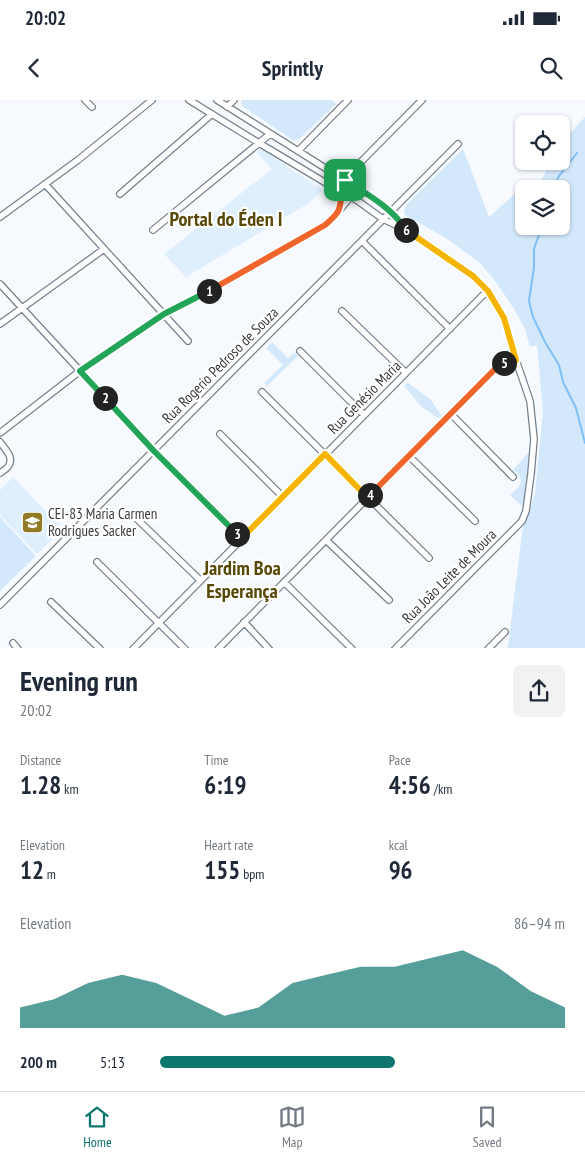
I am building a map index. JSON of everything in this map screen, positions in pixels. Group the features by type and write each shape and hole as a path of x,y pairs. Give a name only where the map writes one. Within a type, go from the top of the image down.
{"street":[{"path":"85,100 92,107"},
{"path":"0,217 78,160 152,100"},
{"path":"189,100 351,196 383,219 406,230 473,276 488,291 504,318 516,360 500,364"},
{"path":"217,100 343,179 390,212 406,230"},
{"path":"227,107 234,100"},
{"path":"298,151 348,100"},
{"path":"341,190 335,185 336,181 343,179 422,100"},
{"path":"120,194 212,114"},
{"path":"153,230 270,134"},
{"name":"Rua Rogerio Pedroso de Souza","path":"0,605 458,144"},
{"path":"341,190 348,185 343,179"},
{"path":"45,184 188,341"},
{"path":"340,209 341,190"},
{"path":"0,433 80,371 164,314 202,295 325,225 351,196"},
{"path":"362,241 450,329"},
{"path":"0,324 104,249"},
{"path":"0,284 153,450 242,538"},
{"name":"Rua Genésio Maria","path":"133,648 488,291"},
{"path":"342,311 406,373"},
{"path":"300,351 364,415"},
{"path":"218,648 513,351"},
{"name":"Rua João Leite de Moura","path":"395,648 522,521 526,510 534,439 530,401 516,360"},
{"path":"262,392 430,558"},
{"path":"451,414 513,477"},
{"path":"220,434 283,497"},
{"path":"0,442 10,459 10,464 0,473"},
{"path":"409,456 475,521"},
{"path":"136,518 200,580"},
{"path":"326,540 389,600"},
{"path":"97,562 185,648"},
{"path":"284,582 352,648"},
{"path":"51,602 100,648"},
{"path":"244,622 270,648"},
{"path":"488,648 505,632"},
{"path":"13,643 18,648"}],"shaded area":[{"path":"243,100 332,100 336,104 299,139 293,140 242,106 241,102"},
{"path":"585,117 585,648 506,648 508,647 523,526 535,493 543,411 537,345 530,347 525,329 513,307 480,263 446,238 405,215 404,210 407,204 463,149 489,217 515,194 515,235 570,235 570,180 542,180 546,170 570,170 570,133"},
{"path":"259,149 265,150 323,190 309,203 186,277 164,254 272,169 257,153"},
{"path":"272,342 288,358 294,353 298,356 267,386 264,383 283,365 266,348"},
{"path":"408,383 430,399 442,416 439,419 421,406 404,386"},
{"path":"529,452 523,507 510,495 517,489 521,479 513,470"},
{"name":"CEI-83 Maria Carmen Rodrigues Sacker","path":"13,477 63,529 37,554 0,515 0,490"},
{"path":"0,517 36,556 0,591"}],"waterway":[{"path":"557,180 577,153"},
{"path":"539,235 534,249 534,267 529,301 533,317 559,365 563,382 576,408 585,443"}],"place":[{"name":"CEI-83 Maria Carmen Rodrigues Sacker","path":"32,522"}],"district":[{"name":"Portal do Éden I","path":"226,219"},
{"name":"Jardim Boa Esperança","path":"242,580"}],"route":[{"path":"345,180 390,212 406,230 473,276 488,291 504,318 516,360 500,364 368,498 325,454 242,538 153,450 80,371 164,314 202,295 325,225 340,209 342,191 348,185 345,180"}]}
